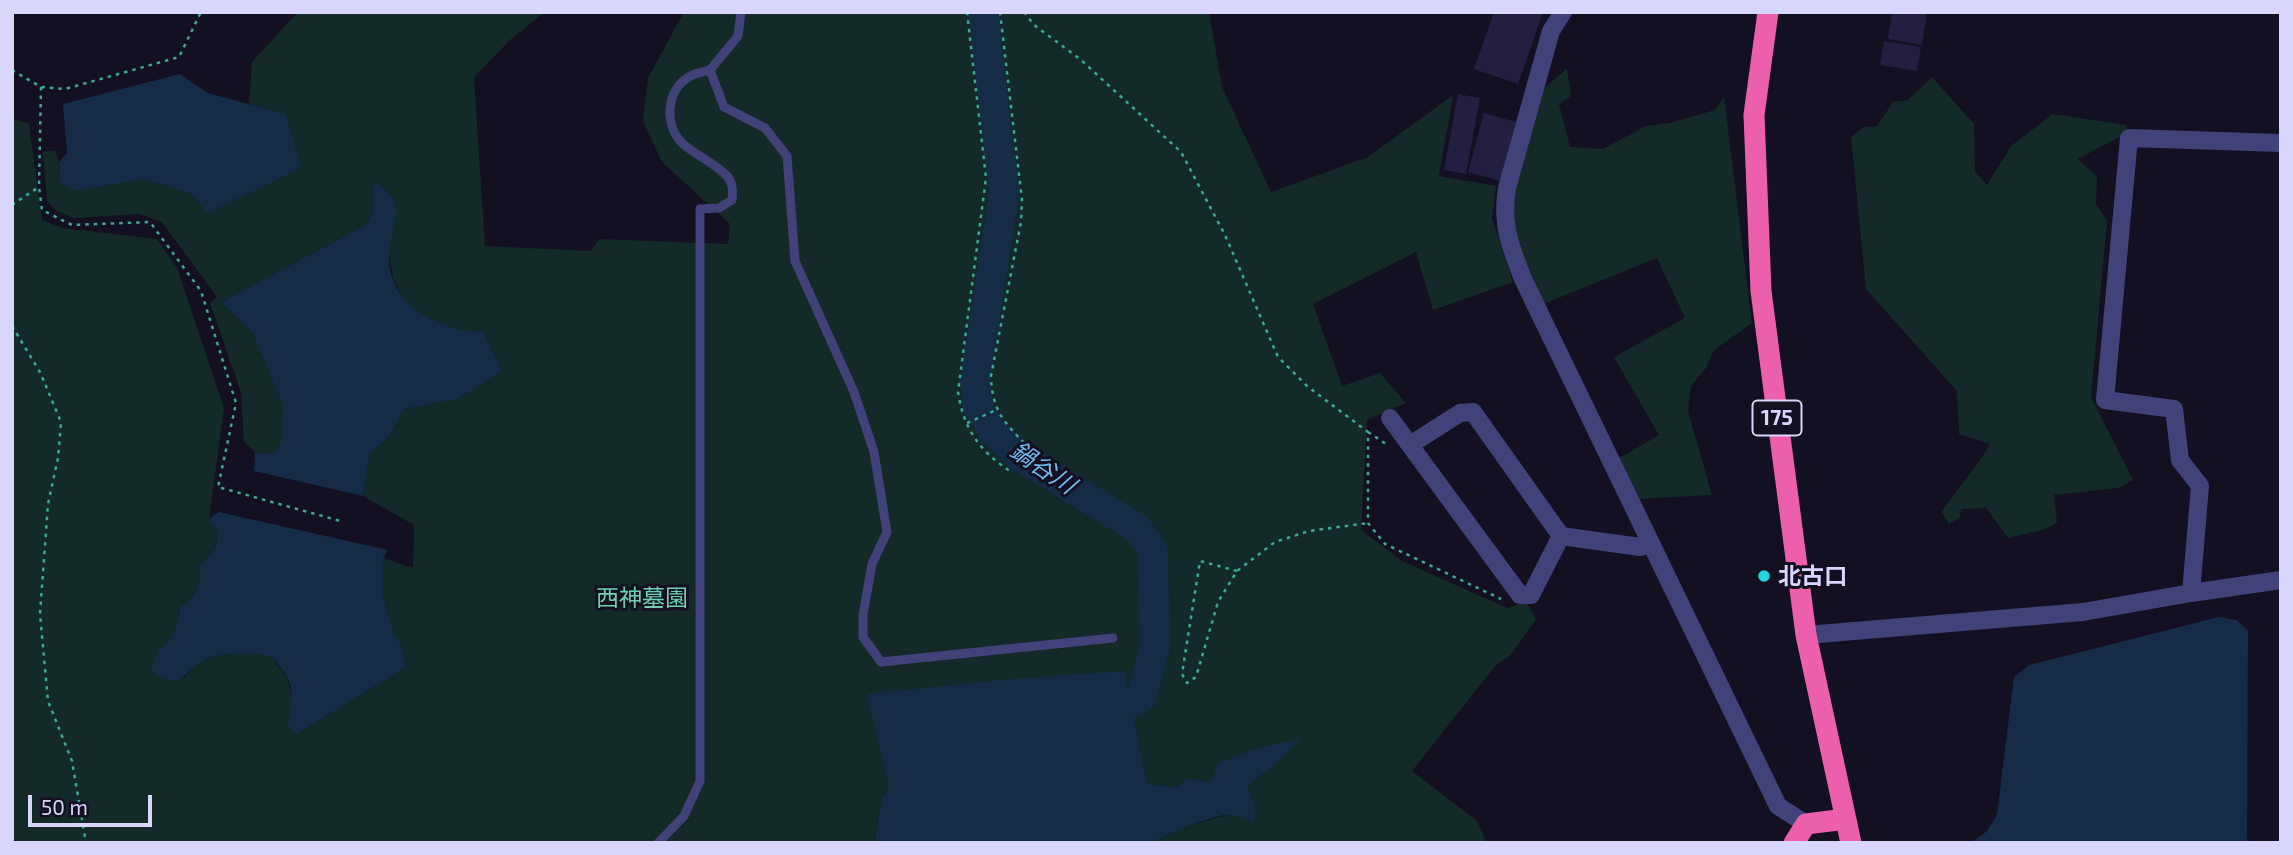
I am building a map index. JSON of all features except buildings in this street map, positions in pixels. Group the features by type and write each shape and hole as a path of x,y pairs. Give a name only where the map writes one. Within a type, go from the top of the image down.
{"highway":[{"name":"175","path":"1768,12 1754,115 1761,291 1806,635 1851,843"},
{"path":"1794,843 1806,824 1846,819"}],"street":[{"path":"1563,12 1551,32 1507,188 1503,212 1508,237 1523,279 1778,806 1806,824"},
{"path":"2191,593 2200,486 2180,460 2174,409 2105,400 2129,138 2281,143"},
{"path":"1410,445 1460,413 1473,412 1561,537 1640,547 1651,544"},
{"path":"1390,418 1520,595 1531,594 1561,537"},
{"path":"1806,635 2083,612 2281,580"}],"lane":[{"path":"658,843 684,816 700,780 701,209 719,208 732,200 733,186 727,176 682,142 671,126 669,108 676,89 689,77 710,70 738,36 741,12"},
{"path":"710,70 724,107 765,128 787,156 795,261 854,392 874,452 887,532 872,564 863,615 863,637 881,662 1114,638"}],"path":[{"path":"12,70 41,87 65,89 179,57 201,12"},
{"path":"967,12 986,178 958,391 961,414 979,446 1013,473"},
{"path":"1000,12 1022,200 1021,222 991,376 992,395 996,410 1027,446"},
{"path":"1024,12 1034,25 1080,60 1181,152 1225,235 1278,357 1307,386 1368,432 1368,523 1385,544 1508,602 1520,595"},
{"path":"41,87 39,187 42,210 72,225 150,222 201,291 236,403 218,487 344,522"},
{"path":"12,205 39,187"},
{"path":"12,326 40,372 61,422 58,458 48,504 40,614 48,701 72,761 86,843"},
{"path":"966,423 996,410"},
{"path":"1237,571 1200,561 1182,674 1187,682 1196,677 1218,602 1237,571 1275,542 1309,531 1368,523"}],"green space":[{"name":"西神墓園","path":"298,12 545,12 510,40 474,77 485,246 591,251 599,239 728,244 730,224 662,162 643,121 648,78 684,12 1209,12 1222,87 1271,192 1368,157 1453,95 1439,176 1496,186 1492,218 1513,282 1433,310 1416,252 1313,304 1342,386 1380,373 1406,403 1367,420 1361,530 1402,561 1507,608 1526,602 1536,619 1510,656 1496,665 1412,771 1476,820 1487,843 1153,843 1190,826 1256,809 1247,786 1274,766 1300,739 1254,749 1211,782 1187,778 1177,787 1147,784 1125,672 889,786 882,798 874,843 16,843 13,837 12,808 12,118 29,124 42,220 62,228 157,239 177,268 224,408 209,519 217,532 216,547 199,566 200,579 196,590 190,599 179,607 174,634 161,648 157,657 184,678 198,663 218,656 247,653 274,658 287,676 293,704 289,715 295,735 407,667 383,595 383,558 413,568 414,525 363,496 370,454 389,437 404,409 458,399 503,371 483,331 464,333 422,315 405,303 394,281 374,182 374,208 367,224 221,302 252,332 283,406 281,442 274,454 255,452 244,442 241,392 210,303 217,297 162,222 139,214 74,218 57,211 47,201 43,152 55,150 59,162 60,183 74,190 144,179 191,194 300,168 286,114 249,104 252,62"},
{"path":"1567,68 1571,96 1559,104 1570,147 1603,149 1646,126 1670,123 1715,110 1724,97 1752,323 1714,350 1706,368 1691,386 1688,411 1712,495 1637,499 1616,460 1659,435 1614,357 1685,318 1657,258 1541,305 1511,236 1509,212 1537,95"},
{"path":"1932,77 1974,124 1975,171 1987,185 2011,146 2053,114 2126,125 2128,132 2078,159 2097,177 2096,204 2107,221 2091,397 2133,480 2118,488 2054,495 2057,522 2046,529 2008,538 1986,508 1961,509 1960,518 1949,524 1941,512 1990,444 1959,434 1957,391 1866,289 1851,137 1864,127 1877,126 1893,102 1908,100"}],"water":[{"path":"180,74 208,93 286,114 301,168 208,213 191,194 144,179 74,191 60,183 59,162 67,153 63,104"},
{"path":"374,181 389,194 397,211 389,254 392,277 402,296 417,311 436,321 464,331 483,331 503,371 458,399 404,409 389,437 370,454 363,496 254,471 255,452 274,454 281,442 283,406 252,332 221,302 367,224 374,208"},
{"path":"219,512 388,550 383,558 383,595 407,667 295,735 288,725 291,689 286,675 274,658 246,653 214,657 175,680 165,679 150,670 159,650 172,637 178,621 179,607 190,599 196,590 200,579 199,566 216,547 217,532 209,519"},
{"path":"2219,617 2237,620 2248,631 2247,843 1971,843 1987,831 1997,815 2014,677 2029,665"},
{"path":"1125,671 1147,784 1177,787 1187,778 1211,782 1218,763 1254,749 1302,738 1274,766 1247,786 1256,809 1254,822 1225,815 1192,825 1153,843 874,843 882,798 889,786 867,694 1011,679"}],"waterway":[{"name":"鍋谷川","path":"983,12 1004,194 975,381 978,407 994,433 1019,456 1137,528 1153,551 1155,646 1142,697 1097,720"}],"place":[{"name":"北古口","path":"1764,576"}]}
